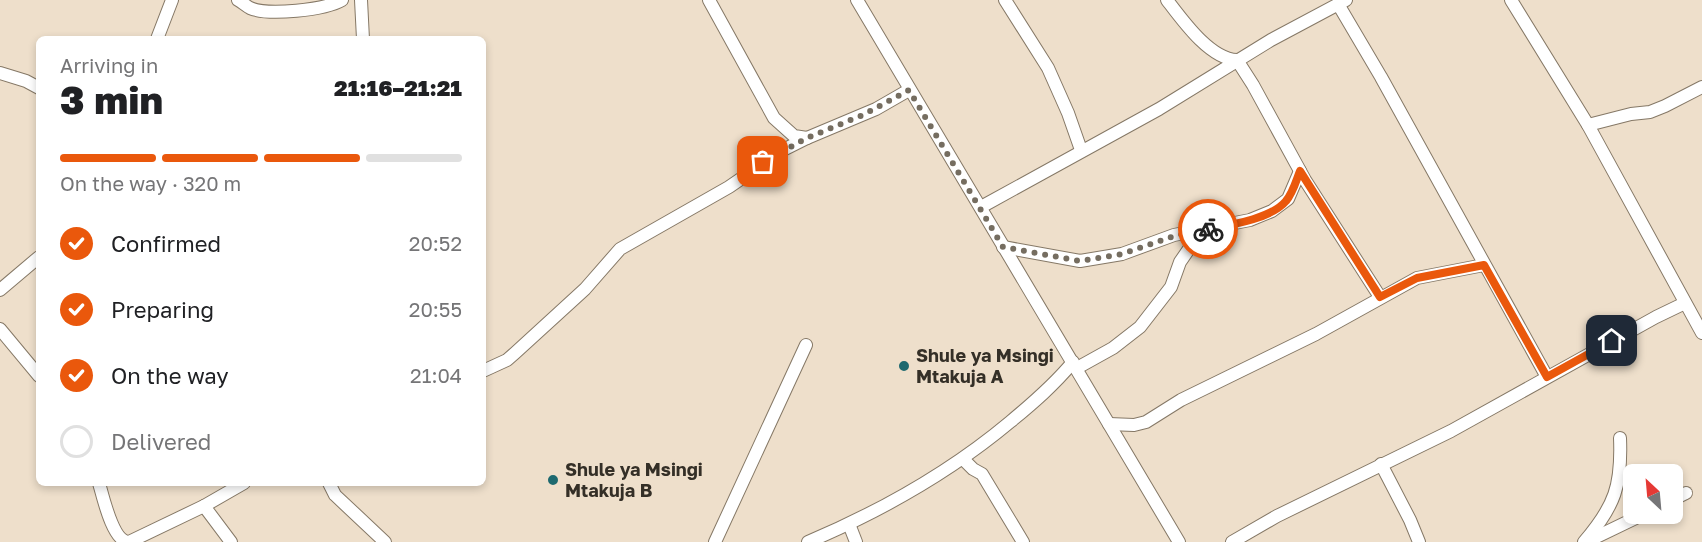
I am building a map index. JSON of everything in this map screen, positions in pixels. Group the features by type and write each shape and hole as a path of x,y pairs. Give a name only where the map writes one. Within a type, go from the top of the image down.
{"street":[{"path":"158,36 172,0"},
{"path":"238,0 251,8 274,11 307,10 342,0"},
{"path":"361,0 363,36"},
{"path":"710,0 774,118 794,136 807,138"},
{"path":"857,0 1179,542"},
{"path":"1005,0 1048,68 1082,150"},
{"path":"1167,0 1207,46 1226,60 1237,60"},
{"path":"1511,0 1588,125 1702,333"},
{"path":"981,207 1159,109 1237,60 1342,2 1547,377"},
{"path":"1237,60 1263,101 1300,171 1380,297"},
{"path":"0,73 36,86"},
{"path":"486,370 507,360 515,353 585,289 620,249 711,197 763,162 807,138 859,117 909,90"},
{"path":"1588,125 1650,111 1701,90"},
{"path":"1003,247 1080,261 1122,254 1164,238 1250,220 1272,211 1288,199 1300,171"},
{"path":"808,542 903,497 963,459 1040,398 1075,365 1113,348 1131,336 1171,287 1180,262 1202,230"},
{"path":"0,290 36,260"},
{"path":"1109,424 1127,426 1146,422 1181,400 1308,339 1417,278 1484,265"},
{"path":"1232,542 1277,516 1451,431 1684,303"},
{"path":"0,329 36,372"},
{"path":"715,542 806,345"},
{"path":"1585,542 1613,501 1619,476 1620,438"},
{"path":"963,459 982,474 1023,542"},
{"path":"1381,464 1419,542"},
{"path":"100,486 113,526 121,541 124,542 129,542 204,506 239,486"},
{"path":"330,486 335,495 385,542"},
{"path":"204,506 231,542"},
{"path":"849,524 856,542"},
{"path":"1585,542 1623,524"}],"way so far":[{"path":"763,162 807,138 894,100 909,90 1003,247 1080,261 1097,260 1174,236 1208,229"}],"place":[{"name":"Shule ya Msingi Mtakuja A","path":"904,366"},
{"name":"Shule ya Msingi Mtakuja B","path":"553,480"}],"route":[{"path":"1208,229 1250,220 1282,205 1288,199 1300,171 1380,297 1417,278 1484,265 1547,377 1612,341"}]}
